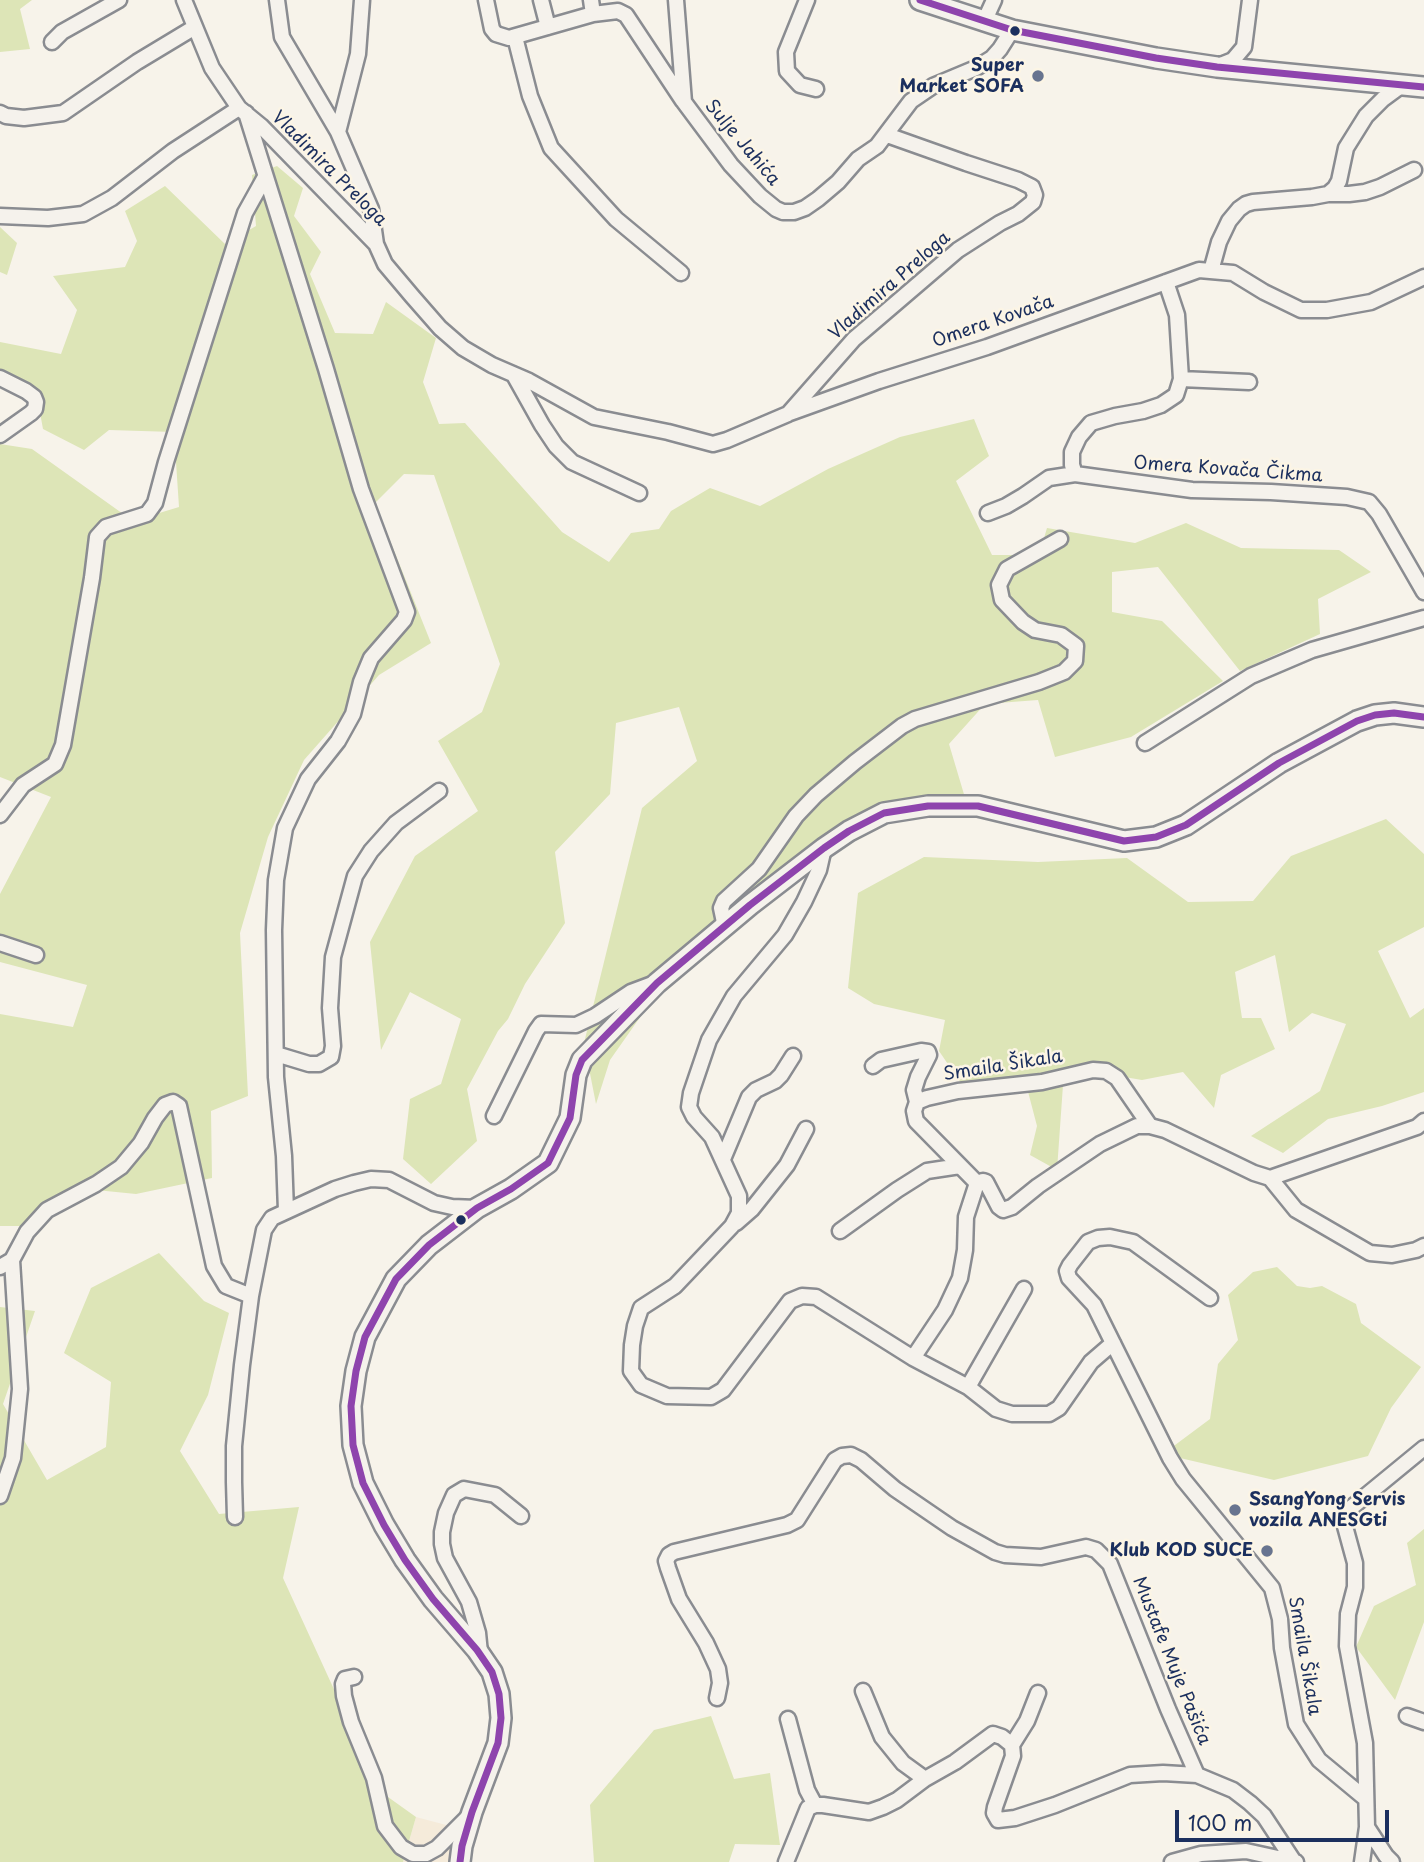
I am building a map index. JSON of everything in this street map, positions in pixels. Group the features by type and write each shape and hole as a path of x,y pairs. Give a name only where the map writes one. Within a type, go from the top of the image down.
{"street":[{"path":"52,42 62,32 119,0"},
{"name":"Vladimira Preloga","path":"184,0 212,68 242,110 299,164 376,244 385,264 440,328 463,348 594,417 713,444 788,414 855,339 958,250 1033,202 1035,195 1032,187 1018,180 887,135"},
{"path":"277,0 282,37 338,132 371,209 376,244"},
{"path":"338,132 358,54 362,0"},
{"path":"486,0 492,29 496,34 509,38 548,27 592,7 626,15 684,102"},
{"path":"541,0 548,27"},
{"name":"Sulje Jahića","path":"676,0 684,102 731,165 776,209 794,212 805,208 838,182 858,159 887,135"},
{"path":"807,0 786,52 787,71 800,85 816,89"},
{"path":"920,0 1012,30 1156,58 1424,87"},
{"path":"984,22 994,0"},
{"path":"1217,66 1233,60 1244,47 1250,0"},
{"path":"0,113 24,118 63,113 137,62 195,27"},
{"path":"887,135 911,101 933,86 976,68 992,58 1012,30"},
{"path":"515,37 530,96 551,148 616,219 681,273"},
{"path":"1328,194 1339,181 1346,148 1366,116 1402,85"},
{"path":"0,216 48,218 83,214 112,198 173,151 242,110 326,369 361,489 407,612 404,620 371,658 361,682 353,714 338,741 308,779 285,828 276,880 274,930 276,1077 286,1211"},
{"path":"1211,271 1219,242 1229,221 1247,204 1365,192 1414,170"},
{"path":"0,815 23,785 55,764 63,745 92,578 96,537 106,527 147,514 155,503 245,213 265,177"},
{"name":"Omera Kovača","path":"788,414 986,347 1199,270 1233,273 1301,310 1327,310 1371,302 1424,277"},
{"path":"988,513 1006,506 1049,478 1075,474 1072,452 1079,437 1091,424 1161,405 1176,395 1181,379 1177,315 1166,282"},
{"path":"514,375 542,425 556,446 572,462 639,493"},
{"path":"0,378 26,391 36,402 31,413 0,435"},
{"path":"1181,379 1249,382"},
{"name":"Omera Kovača Čikma","path":"1075,474 1192,490 1322,495 1369,502 1379,514 1424,592"},
{"path":"725,928 721,908 724,901 759,869 796,816 826,786 902,726 915,719 1064,672 1075,661 1076,646 1061,635 1035,630 1023,622 1002,600 999,585 1007,569 1060,539"},
{"path":"1145,744 1251,676 1312,650 1424,618"},
{"path":"460,1862 472,1812 498,1743 501,1718 499,1694 492,1672 480,1653 433,1599 384,1525 363,1483 353,1446 351,1406 356,1371 365,1338 396,1279 429,1245 477,1209 512,1189 548,1163 570,1118 576,1075 582,1059 656,983 750,905 849,831 884,813 928,806 978,806 1124,841 1156,837 1186,825 1279,763 1357,721 1394,713 1424,717"},
{"path":"276,1054 309,1064 319,1064 331,1057 332,957 355,876 371,851 396,823 439,791"},
{"path":"732,1226 739,1213 739,1196 712,1137 694,1117 689,1107 691,1093 709,1040 734,996 785,935 819,870 824,848"},
{"path":"0,943 36,955"},
{"path":"494,1116 541,1024 576,1025 631,992 656,983"},
{"path":"873,1066 881,1060 921,1051 929,1052 915,1090 916,1121 977,1183"},
{"path":"723,1159 749,1097 756,1090 775,1081 793,1056"},
{"name":"Smaila Šikala","path":"917,1102 958,1091 1042,1082 1093,1070 1106,1071 1117,1078 1150,1126"},
{"path":"0,1496 13,1458 20,1389 6,1263 26,1232 47,1210 96,1184 121,1167 141,1143 165,1105 173,1102 179,1105 214,1266 226,1286 251,1296"},
{"path":"1270,1178 1417,1127 1424,1121"},
{"path":"977,1183 986,1182 1003,1210 1012,1207 1100,1144 1137,1126 1150,1126 1165,1130 1241,1168 1270,1178 1296,1210 1370,1253 1392,1255 1424,1246"},
{"path":"806,1129 787,1165 752,1209 732,1226 675,1286 641,1308 635,1326 631,1371 641,1385 667,1396 711,1397 723,1390 790,1301 802,1296 816,1297 827,1303 913,1357 968,1387 996,1409 1012,1414 1049,1413 1059,1408 1091,1362 1113,1343"},
{"path":"840,1231 927,1171 960,1166"},
{"path":"235,1517 234,1446 242,1365 251,1296 264,1230 272,1218 335,1189 371,1179 389,1180 433,1203 477,1209"},
{"path":"913,1357 945,1310 960,1278 965,1250 966,1217 977,1183"},
{"name":"Smaila Šikala","path":"1210,1298 1133,1242 1110,1237 1088,1242 1067,1272 1069,1278 1094,1305 1182,1479 1272,1588 1280,1619 1282,1648 1296,1724 1319,1760 1366,1799"},
{"path":"968,1387 1024,1289"},
{"path":"1362,1862 1367,1827 1365,1743 1347,1646 1348,1614 1355,1587 1355,1563 1343,1519 1346,1512 1424,1448"},
{"name":"Mustafe Muje Pašića","path":"717,1698 720,1683 718,1670 706,1643 679,1599 666,1561 669,1555 787,1525 797,1520 835,1460 851,1455 952,1528 995,1552 1041,1557 1086,1547 1096,1550 1110,1564 1197,1775"},
{"path":"480,1653 470,1602 445,1558 442,1532 446,1513 454,1495 464,1489 495,1495 521,1516"},
{"path":"354,1677 345,1679 343,1684 348,1709 373,1777 385,1826 401,1847 413,1854 426,1854 437,1848 472,1812"},
{"path":"863,1691 882,1737 903,1763 925,1779"},
{"path":"786,1862 808,1808 823,1805 869,1812 897,1800 993,1734 1012,1745 1027,1721 1038,1693"},
{"path":"1407,1716 1424,1722"},
{"path":"788,1719 807,1790 815,1805"},
{"name":"Mustafe Muje Pašića","path":"1012,1745 1013,1756 994,1812 998,1820 1015,1818 1055,1805 1130,1774 1197,1775 1233,1790 1250,1803 1264,1816 1295,1861"},
{"path":"1367,1827 1392,1862"},
{"name":"Mustafe Muje Pašića","path":"1172,1862 1246,1851 1295,1861"}],"shaded area":[{"path":"416,1817 465,1830 458,1862 403,1862"}],"green space":[{"path":"0,0 32,0 20,9 30,49 0,52"},
{"path":"277,166 303,188 294,216 321,252 310,274 335,333 373,334 386,302 436,338 423,382 439,424 465,423 562,532 609,562 631,533 659,529 671,511 710,488 760,506 828,469 900,437 974,419 989,456 956,481 992,555 1039,555 1047,528 1135,543 1186,523 1241,548 1339,550 1371,572 1318,599 1320,634 1240,671 1158,567 1112,572 1112,612 1162,621 1223,681 1131,737 1055,757 1038,700 985,704 949,744 966,801 915,800 695,939 610,1060 596,1104 584,1043 642,808 697,761 679,707 616,723 610,794 555,852 565,923 525,984 467,1089 477,1141 431,1184 403,1159 410,1099 441,1084 461,1019 410,992 381,1050 370,942 415,856 478,811 438,741 482,712 500,664 434,475 404,474 375,503 431,643 379,675 304,760 268,837 240,933 248,1096 211,1111 212,1178 136,1194 76,1188 21,1226 0,1226 0,1014 73,1027 87,985 0,962 0,894 51,797 0,777 0,444 32,449 133,521 179,507 174,432 109,430 84,450 43,429 36,391 0,370 0,342 61,354 77,310 53,276 125,267 137,241 125,211 165,186 225,244 256,226 252,175"},
{"path":"0,227 17,243 7,275 0,272"},
{"path":"1386,819 1424,854 1424,927 1378,951 1410,1018 1424,1008 1424,1092 1382,1106 1328,1119 1283,1153 1251,1136 1320,1091 1346,1024 1312,1013 1289,1032 1275,955 1235,972 1242,1018 1261,1018 1275,1049 1221,1075 1214,1108 1183,1072 1142,1080 1095,1072 1063,1085 1057,1170 1030,1155 1037,1126 1026,1084 969,1095 939,1051 945,1020 874,1004 848,988 858,893 924,857 1038,862 1127,858 1188,902 1253,901 1291,856"},
{"path":"159,1253 204,1301 229,1313 208,1395 180,1451 219,1514 299,1507 283,1578 381,1792 416,1817 403,1862 0,1862 0,1307 35,1311 3,1404 47,1480 106,1447 111,1382 64,1353 91,1288"},
{"path":"1277,1267 1297,1286 1322,1286 1356,1304 1361,1323 1421,1367 1391,1408 1368,1456 1274,1480 1163,1454 1210,1419 1218,1364 1238,1340 1228,1295 1253,1272"},
{"path":"1424,1529 1424,1622 1395,1700 1356,1647 1374,1606 1416,1585 1407,1543"},
{"path":"711,1716 734,1779 770,1773 780,1845 735,1844 729,1862 594,1862 590,1805 654,1730"}],"transit line":[{"path":"920,0 1012,30 1156,58 1217,67 1424,87"},
{"path":"460,1862 472,1812 498,1743 501,1718 499,1694 492,1672 477,1650 433,1599 384,1525 363,1483 353,1445 351,1406 356,1371 365,1337 396,1279 429,1245 477,1208 511,1189 548,1163 570,1118 576,1075 582,1060 657,983 750,905 849,831 884,813 928,806 978,806 1124,841 1156,837 1186,825 1279,763 1357,721 1394,713 1424,717"}],"place":[{"name":"Super Market SOFA","path":"1038,76"},
{"name":"SsangYong Servis vozila ANESGti","path":"1235,1510"},
{"name":"Klub KOD SUCE","path":"1267,1551"}]}
